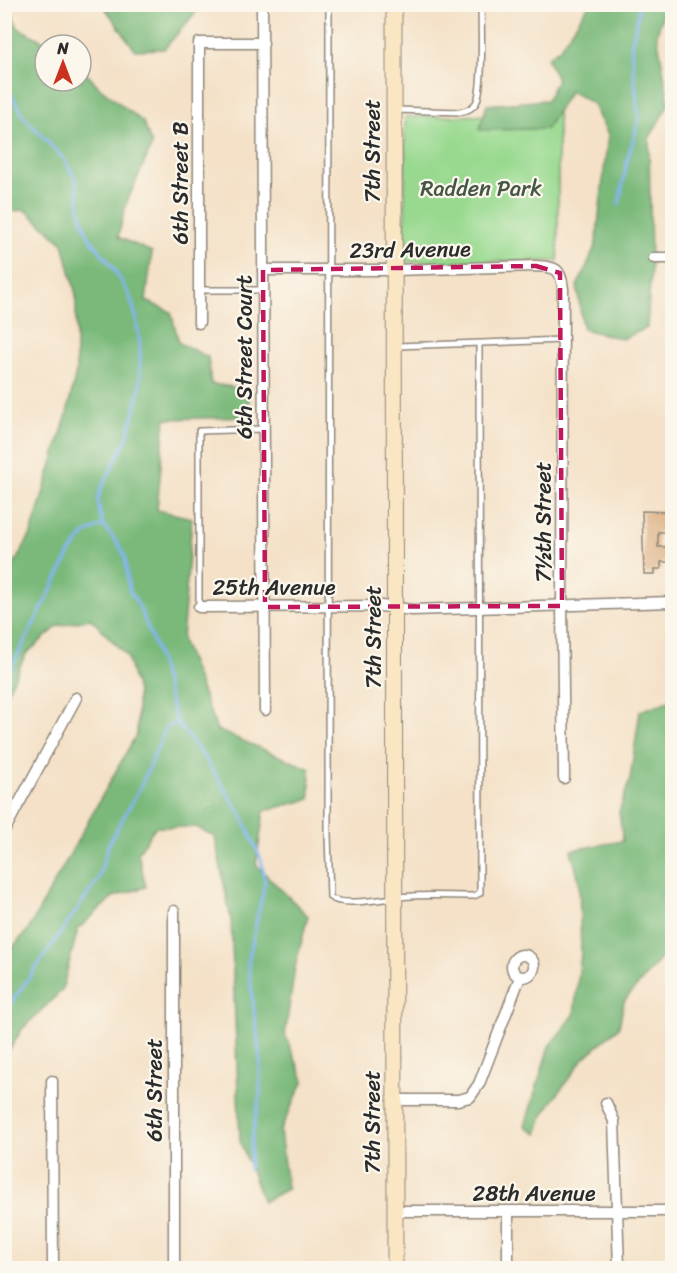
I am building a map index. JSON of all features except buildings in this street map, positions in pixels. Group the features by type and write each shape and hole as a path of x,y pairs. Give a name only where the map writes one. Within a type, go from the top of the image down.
{"main road":[{"name":"7th Street","path":"393,4 395,1269"}],"street":[{"name":"6th Street Court","path":"262,4 265,710"},
{"name":"6th Street B","path":"199,323 199,44 263,42"},
{"path":"654,258 672,258"},
{"name":"23rd Avenue","path":"263,270 394,270 536,266 556,269"},
{"name":"7½th Street","path":"556,269 562,279 563,289 564,778"},
{"name":"25th Avenue","path":"199,607 329,607 412,610 672,602"},
{"path":"4,831 76,698"},
{"name":"6th Street","path":"174,912 174,1269"},
{"path":"395,1100 458,1100 470,1097 479,1084 520,978"},
{"path":"52,1081 53,1269"},
{"path":"606,1103 614,1121 619,1269"},
{"name":"28th Avenue","path":"395,1211 672,1211"},
{"path":"508,1212 508,1269"}],"lane":[{"path":"329,4 329,891 332,900 338,902 380,901 410,896 474,896 480,892 479,344"},
{"path":"394,110 460,112 466,111 476,102 480,86 481,4"},
{"path":"200,290 264,290"},
{"path":"394,346 563,340"},
{"path":"199,607 199,431 264,429"}],"highlighted area":[{"path":"536,266 560,273 562,606 265,607 263,270"}],"green space":[{"path":"8,4 18,28 33,36 33,93 93,93 93,81 143,122 152,145 126,204 118,237 152,252 146,301 171,312 179,343 208,357 211,384 249,389 249,417 165,419 157,510 192,518 182,640 217,730 310,769 310,799 264,811 256,865 308,916 295,967 285,1035 304,1080 280,1131 287,1189 263,1202 240,1141 231,920 215,837 196,827 155,827 138,853 146,887 113,897 78,929 62,990 22,1029 5,1057 5,956 28,930 137,733 137,692 127,656 91,619 58,626 26,654 5,697 5,580 31,534 67,414 76,372 76,295 63,243 25,210 5,212 4,5"},
{"path":"103,5 202,5 164,49 135,50"},
{"path":"589,5 664,5 665,7 657,34 669,103 649,139 651,268 647,328 622,339 583,329 577,286 596,243 608,135 592,103 570,91 546,129 479,130 487,105 547,100 557,79 547,58 560,48"},
{"name":"Radden Park","path":"558,114 558,261 408,262 405,260 405,117"},
{"path":"672,700 672,946 624,1001 619,1027 582,1060 544,1113 537,1134 525,1126 549,1046 574,1015 581,953 579,881 571,850 623,841 619,812 630,779 640,711"}],"waterway":[{"path":"619,204 627,161 639,120 631,46 639,4"},
{"path":"4,81 24,117 64,159 76,180 82,219 89,237 112,266 129,294 136,316 140,345 140,386 127,438 101,489 98,500 100,514 103,525 119,545 125,557 129,590 140,608 156,649 176,722 204,757 242,816 261,859 265,882 248,963 260,1058 260,1095 252,1136 249,1170"},
{"path":"4,682 70,553 85,534 103,525"},
{"path":"4,1013 98,880 109,843 141,786 166,728 175,723"}]}
